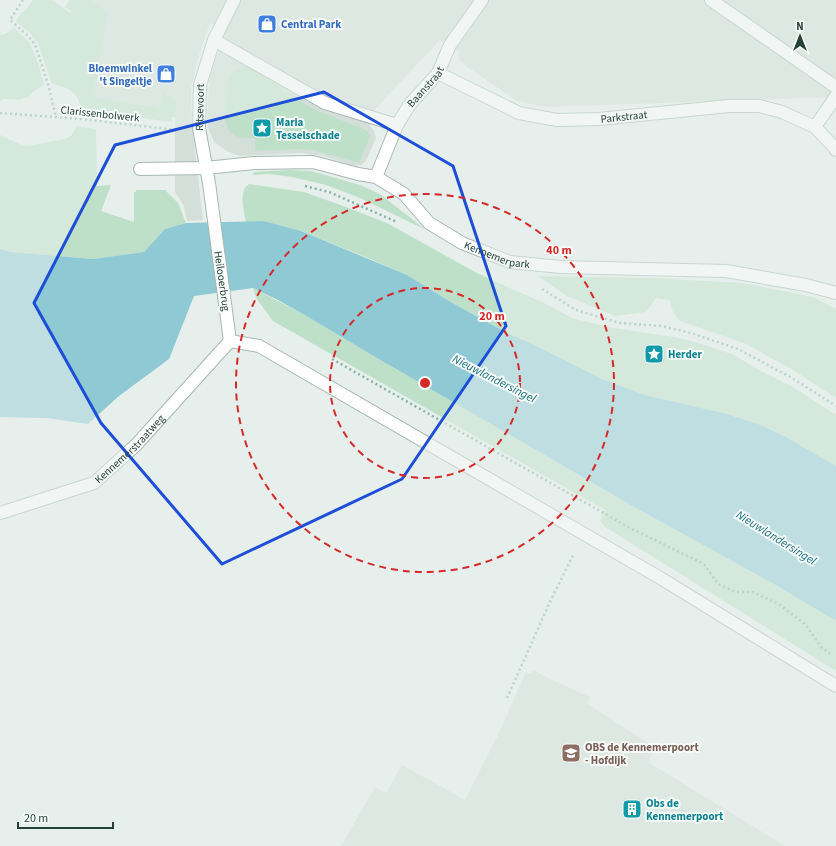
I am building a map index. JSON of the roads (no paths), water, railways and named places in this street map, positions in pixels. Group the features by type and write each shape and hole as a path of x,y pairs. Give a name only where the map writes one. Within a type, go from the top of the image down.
{"street":[{"name":"Ritsevoort","path":"214,220 199,128 200,85 214,40 234,0"},
{"name":"Baanstraat","path":"376,177 397,125 410,104 438,73 450,45 482,0"},
{"path":"711,0 836,87"},
{"path":"214,40 325,103 397,125"},
{"name":"Parkstraat","path":"438,73 519,113 557,120 599,119 729,106 759,106 782,112 815,127 836,150"},
{"path":"815,127 836,96"},
{"name":"Kennemerpark","path":"140,169 206,168 254,163 313,162 358,174 376,177 404,194 429,223 462,243 510,262 561,267 726,271 806,285 836,293"},
{"name":"Heilooerbrug","path":"214,220 230,342"},
{"path":"230,342 259,346 662,579 836,686"},
{"name":"Kennemerstraatweg","path":"0,513 94,483 136,444 230,342"}],"water":[{"name":"Nieuwlandersingel","path":"264,221 301,231 407,275 449,301 505,332 543,349 602,379 645,395 727,414 758,424 784,436 836,466 836,621 774,584 636,508 303,314 253,288 194,296 169,359 119,396 88,424 47,418 0,417 0,249 10,252 93,259 144,252 165,229 186,223"}],"place":[{"name":"Central Park","path":"267,24"},
{"name":"Bloemwinkel 't Singeltje","path":"166,74"},
{"name":"Maria Tesselschade","path":"262,128"},
{"name":"Herder","path":"654,354"},
{"name":"OBS de Kennemerpoort - Hofdijk","path":"571,753"},
{"name":"Obs de Kennemerpoort","path":"632,809"}]}
